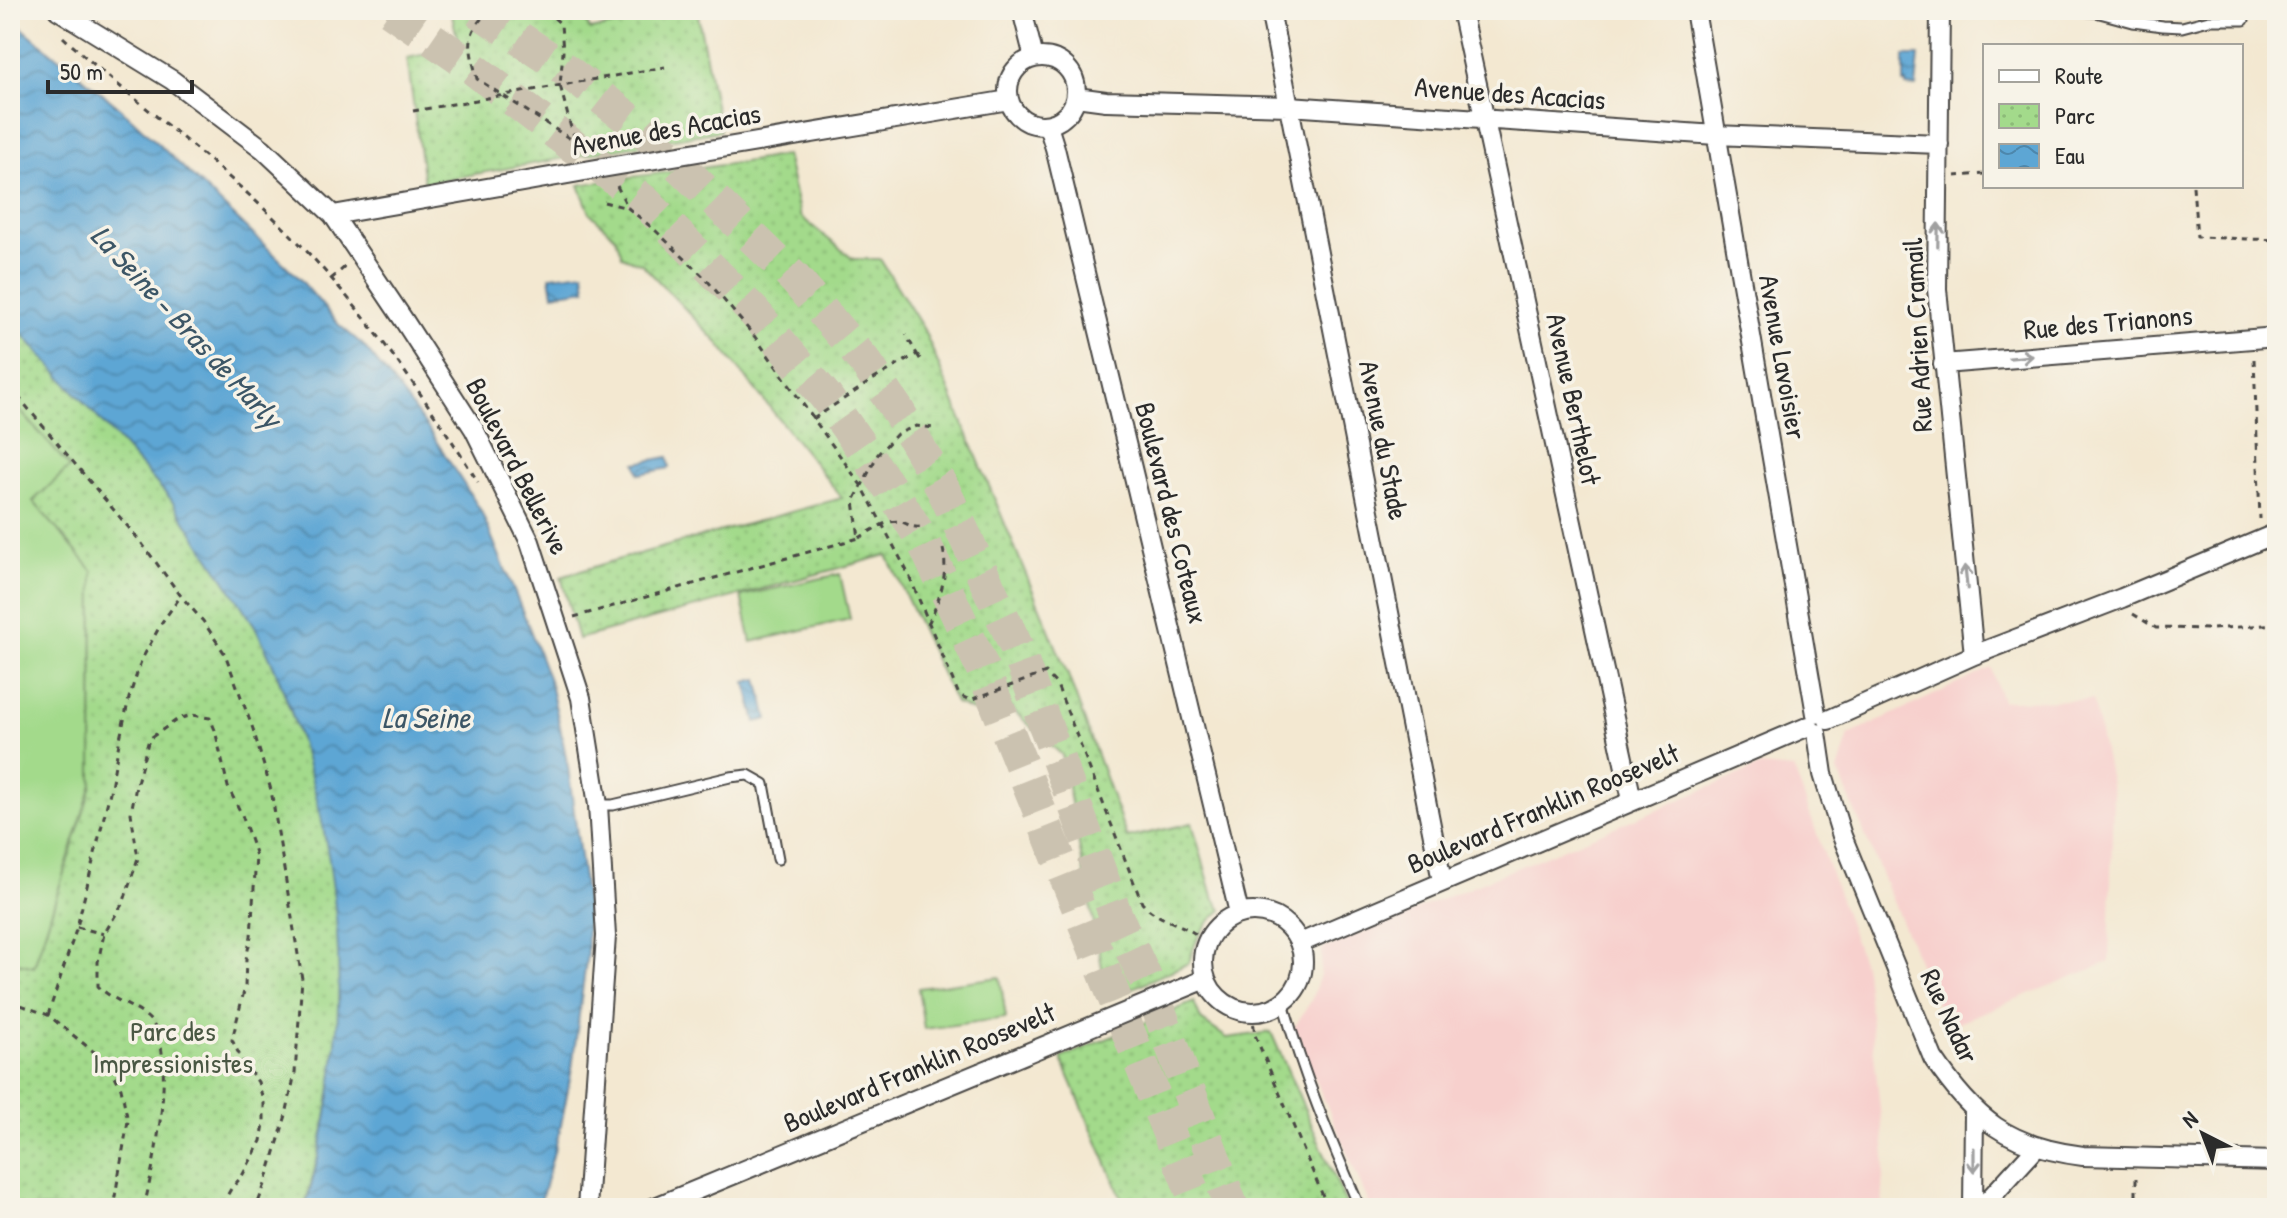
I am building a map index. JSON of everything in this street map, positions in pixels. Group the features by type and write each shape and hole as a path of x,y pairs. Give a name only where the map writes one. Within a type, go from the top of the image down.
{"street":[{"name":"Boulevard Bellerive","path":"58,10 172,80 263,149 333,215 474,429 530,542 581,698 598,805 606,936 587,1208"},
{"path":"1022,10 1034,58"},
{"name":"Avenue du Stade","path":"1270,10 1442,881"},
{"name":"Avenue Berthelot","path":"1461,10 1632,800"},
{"name":"Avenue Lavoisier","path":"1695,10 1817,723"},
{"name":"Rue Adrien Cramail","path":"1940,10 1937,289 1974,655"},
{"path":"1045,57 1066,66 1073,75 1076,97 1067,116 1048,126 1028,123 1019,117 1007,90 1015,70 1024,62 1045,57"},
{"name":"Avenue des Acacias","path":"1076,97 1106,101 1289,106 1716,135 1939,144"},
{"name":"Avenue des Acacias","path":"333,215 1009,100"},
{"name":"Boulevard des Coteaux","path":"1048,126 1239,913"},
{"name":"Rue des Trianons","path":"1943,364 2277,337"},
{"name":"Boulevard Franklin Roosevelt","path":"1300,943 1974,655 2122,598 2270,535"},
{"name":"Rue Nadar","path":"1817,723 1823,774 1842,836 1933,1058 1974,1111 2004,1132 2036,1148 2083,1156 2277,1161"},
{"path":"1254,911 1282,920 1293,930 1300,943 1303,959 1301,976 1283,1002 1268,1010 1252,1012 1237,1009 1213,992 1206,979 1203,967 1206,944 1214,930 1239,913 1254,911"},
{"name":"Boulevard Franklin Roosevelt","path":"653,1208 1206,979"},
{"path":"1973,1208 1974,1111"},
{"path":"1981,1208 2036,1148"}],"lane":[{"path":"2054,10 2096,12 2163,26 2182,27 2209,20 2244,20"},
{"path":"598,805 613,805 748,775 764,784 778,859"},
{"path":"1283,1002 1330,1139 1360,1208"}],"path":[{"path":"490,10 476,22 469,43 477,79 583,147 572,132 560,85 563,52 561,24 545,10"},
{"name":"Boulevard Bellerive","path":"57,31 230,177 296,240 360,312 445,428 477,481"},
{"path":"413,111 665,67"},
{"path":"602,168 614,179 628,208 706,279 755,337 863,488 908,573 959,695 970,700 1046,673 1057,685 1142,903 1153,915 1198,934 1206,944"},
{"path":"1939,177 1983,174"},
{"path":"2193,188 2197,237 2277,240"},
{"path":"604,202 628,208"},
{"path":"906,335 922,362"},
{"path":"2253,339 2260,518 2270,535"},
{"path":"813,419 917,354"},
{"path":"10,387 203,621 225,654 253,729 271,790 302,979 295,1073 286,1115 256,1208"},
{"path":"859,538 854,501 878,454 897,434 916,426 934,428"},
{"path":"557,622 859,538 890,521 902,522 911,528 921,527"},
{"path":"928,624 945,575 943,549"},
{"path":"48,1015 77,927 129,698 141,661 162,622 181,596"},
{"path":"2122,598 2134,615 2156,628 2197,630 2277,624"},
{"path":"144,1208 158,1140 164,1076 161,1041 149,1019 107,995 98,986 98,962 104,934 124,901 138,858 131,813 149,739 178,719 192,715 210,718 228,787 242,815 256,856 245,987 232,1040 258,1082 264,1103 264,1124 261,1141 220,1208"},
{"path":"77,927 104,934"},
{"path":"10,1001 48,1015 109,1064 121,1088 128,1121 113,1208"},
{"path":"1252,1012 1255,1035 1328,1208"},
{"path":"2136,1208 2137,1158"}],"shaded area":[{"path":"1991,668 2002,701 2093,700 2113,794 2109,962 1946,1027 1838,771 1849,735"},
{"path":"1761,766 1794,769 1865,970 1885,1155 1882,1208 1371,1208 1292,1031 1311,1001 1320,975 1322,949"}],"green space":[{"path":"451,10 581,10 590,30 697,10 720,131 424,183 407,58 459,47"},
{"path":"786,155 800,216 853,259 880,259 924,330 1068,675 1127,838 1192,823 1213,896 1222,910 1201,934 1189,963 1108,999 1062,755 1005,703 972,711 955,703 887,555 578,639 561,577 842,498 719,344 642,264 622,256 616,238 590,213 579,185"},
{"name":"Parc des Impressionistes","path":"10,320 170,498 255,626 295,725 326,834 334,880 340,975 338,1022 326,1117 304,1208 10,1208 10,961 34,967 92,785 93,571 33,501 70,467 10,399"},
{"path":"10,399 70,467 33,501 93,570 92,784 34,967 10,961"},
{"path":"840,574 850,619 751,642 741,596"},
{"path":"1000,977 1006,1018 924,1029 918,988"},
{"path":"1194,1002 1201,1020 1227,1038 1271,1032 1348,1208 1126,1208 1061,1058"}],"water":[{"name":"La Seine","path":"10,17 132,119 299,278 339,325 363,345 429,430 481,511 549,680 568,767 587,908 587,954 572,1068 539,1208 305,1208 331,1090 337,1032 336,915 316,798 285,696 255,626 170,498 10,320"},
{"path":"1904,56 1919,56 1916,87 1904,83"},
{"path":"584,272 586,289 553,294 550,276"},
{"path":"668,457 670,468 639,474 636,463"},
{"path":"758,679 768,719 756,722 746,682"}],"tunnel":[{"path":"390,10 461,59 645,202 754,312 826,397 896,497 925,545 981,665 1199,1208"},
{"path":"477,10 555,62 642,129 795,279 866,363 898,411 943,489 1016,646 1116,916 1154,997 1232,1208"}],"water label":[{"name":"La Seine - Bras de Marly","path":"187,326"}]}
